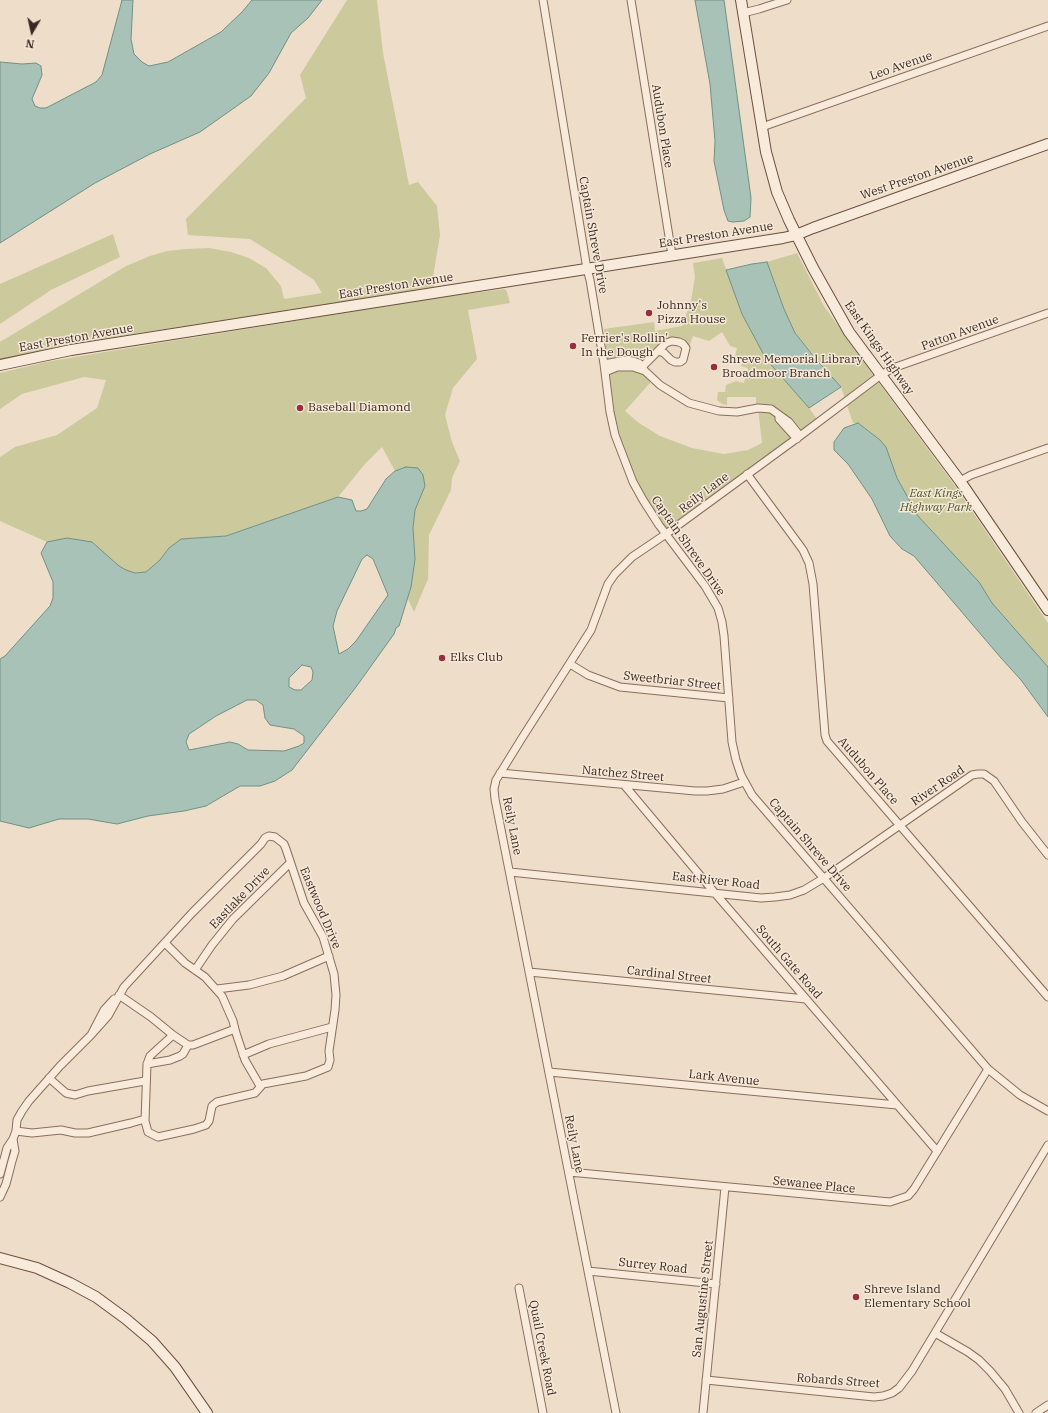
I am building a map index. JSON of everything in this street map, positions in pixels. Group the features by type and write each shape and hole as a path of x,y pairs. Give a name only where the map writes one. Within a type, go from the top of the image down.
{"street":[{"name":"Captain Shreve Drive","path":"543,0 615,435 623,459 643,500 666,534 705,586 718,608 724,636 734,753 744,782 752,795 988,1069 1020,1095 1048,1111"},
{"name":"Audubon Place","path":"631,0 672,255"},
{"name":"East Kings Highway","path":"741,0 766,152 775,185 786,215 796,235 832,304 852,336 960,481 1046,603"},
{"path":"743,13 787,0"},
{"name":"Leo Avenue","path":"762,127 1048,26"},
{"name":"West Preston Avenue","path":"796,235 1048,144"},
{"name":"East Preston Avenue","path":"0,365 71,350 796,235"},
{"name":"Patton Avenue","path":"881,375 893,368 1048,313"},
{"path":"643,369 659,351"},
{"path":"604,364 626,360 639,363 643,369 660,385 689,403 719,411 737,412 758,408 771,409 789,422 798,438"},
{"path":"605,372 617,367 633,367 643,369"},
{"name":"Reily Lane","path":"616,1413 494,790 500,773 591,630 605,590 615,574 632,557 798,438 881,375"},
{"path":"960,481 971,475 1048,448"},
{"name":"Audubon Place","path":"747,474 803,550 808,563 813,584 826,739 1048,997"},
{"name":"Sweetbriar Street","path":"570,664 603,682 620,686 729,698"},
{"name":"Natchez Street","path":"500,773 625,786 707,792 723,789 744,782"},
{"name":"River Road","path":"900,825 972,776 984,774 994,781 1022,822 1048,855"},
{"name":"South Gate Road","path":"625,786 714,892 937,1151"},
{"name":"East River Road","path":"510,872 714,892 760,898 775,897 790,895 804,890 824,878 900,825"},
{"name":"Eastwood Drive","path":"0,1174 7,1148 13,1139 17,1120 22,1111 49,1078 91,1036 104,1010 192,913 267,837 275,837 284,844 304,903 323,937 334,974 336,995 329,1051 330,1060 328,1067 306,1076 263,1084 255,1093 217,1102 210,1109 208,1124 194,1130 158,1137 148,1132 145,1119"},
{"name":"Eastlake Drive","path":"195,970 212,945 233,919 290,863"},
{"path":"165,943 174,953 205,977 217,989 226,1002 243,1055 250,1071 260,1086"},
{"path":"217,989 249,985 283,976 329,956"},
{"name":"Cardinal Street","path":"529,972 806,999"},
{"path":"119,995 188,1045 193,1045 234,1029"},
{"path":"243,1055 268,1044 332,1027"},
{"path":"16,1130 32,1133 61,1130 75,1133 88,1133 131,1124 145,1119 147,1064 150,1056 173,1035"},
{"path":"147,1064 170,1060 180,1056 183,1054 188,1045"},
{"name":"Sewanee Place","path":"569,1172 890,1202 908,1196 914,1190 988,1069"},
{"name":"Lark Avenue","path":"549,1072 897,1106"},
{"path":"49,1078 66,1094 75,1095 88,1091 146,1082"},
{"name":"Eastwood Drive","path":"0,1197 6,1184 15,1151 13,1139"},
{"name":"Robards Street","path":"706,1380 874,1397 892,1393 903,1384 1048,1145"},
{"name":"San Augustine Street","path":"703,1413 725,1187"},
{"path":"0,1258 42,1270 70,1283 96,1297 126,1319 152,1341 175,1367 207,1413"},
{"name":"Surrey Road","path":"588,1271 716,1284"},
{"name":"Quail Creek Road","path":"519,1288 543,1413"},
{"path":"935,1333 968,1352 990,1371 1005,1389 1019,1413"},
{"path":"1036,1413 1048,1405"}],"green space":[{"path":"347,0 377,0 383,53 409,185 418,182 437,206 440,235 433,277 434,288 74,343 0,360 0,342 126,266 167,251 209,248 231,252 249,258 266,268 281,286 284,299 322,293 314,280 250,239 188,235 186,219 306,98 300,75"},
{"path":"113,234 120,257 51,290 0,324 0,284"},
{"name":"East Kings Highway Park","path":"797,253 824,306 953,483 1048,623 1048,667 992,603 979,582 918,516 897,478 886,447 880,440 858,423 853,423 841,387 795,333 784,309 767,262"},
{"path":"722,258 741,312 766,359 809,408 819,422 666,534 633,482 615,435 607,394 610,372 633,367 651,377 650,383 625,411 639,423 660,436 692,448 724,454 748,450 762,443 756,397 727,397 727,405 722,404 717,400 718,392 725,392 726,385 736,381 744,383 748,368 741,366 743,359 735,357 737,348 730,346 722,332 709,341 693,336 689,347 672,341 642,367 609,363 607,358 604,329 654,322 655,331 682,326 691,301 695,277 693,263"},
{"path":"505,289 510,303 468,310 477,359 453,388 445,415 452,442 460,461 452,478 451,490 429,535 428,579 414,612 408,599 415,559 413,527 415,510 425,486 406,467 395,471 382,447 365,464 338,497 226,536 181,539 169,548 160,560 146,572 135,573 126,570 119,566 92,542 47,542 0,521 0,457 15,447 57,435 97,408 106,380 84,377 22,394 0,409 0,373 46,362 111,351 435,298"}],"shaded area":[{"path":"122,0 133,0 131,39 134,54 142,62 149,66 168,62 221,32 252,0 322,0 308,18 291,33 269,73 251,96 200,132 150,154 95,183 0,243 0,62 22,64 36,63 41,66 42,75 32,99 35,106 46,108 96,82 102,75"},
{"path":"695,0 724,0 751,198 750,217 744,221 728,221 724,210 714,161 715,141 710,84"},
{"path":"767,262 784,309 795,333 841,387 809,408 766,359 742,314 726,270"},
{"path":"858,423 880,440 886,447 897,478 918,516 979,582 992,603 1048,667 1048,717 1021,680 914,556 902,549 890,536 872,499 848,464 834,450 834,442 844,428"},
{"path":"406,467 418,468 423,475 425,486 415,510 413,528 415,559 411,587 399,626 396,628 394,634 356,687 292,770 275,781 260,786 240,786 206,806 148,816 117,824 88,819 59,819 29,828 0,821 0,659 5,656 50,606 53,598 53,582 41,553 47,542 67,538 92,542 119,566 126,570 135,573 146,572 160,560 169,548 181,539 226,536 338,497 352,500 356,511 367,509 386,479 395,471","holes":["367,555 373,559 388,595 356,641 348,649 339,654 333,626 337,611 362,559","302,665 311,667 313,672 312,680 301,690 295,690 289,687 289,678","247,700 256,700 263,705 265,718 270,725 294,729 304,736 304,743 284,751 248,750 238,744 230,742 189,750 186,742 189,734 216,716"]}],"place":[{"name":"Johnny's Pizza House","path":"649,313"},
{"name":"Ferrier's Rollin' In the Dough","path":"573,346"},
{"name":"Shreve Memorial Library Broadmoor Branch","path":"714,367"},
{"name":"Baseball Diamond","path":"300,408"},
{"name":"Elks Club","path":"442,658"},
{"name":"Shreve Island Elementary School","path":"856,1297"}]}
